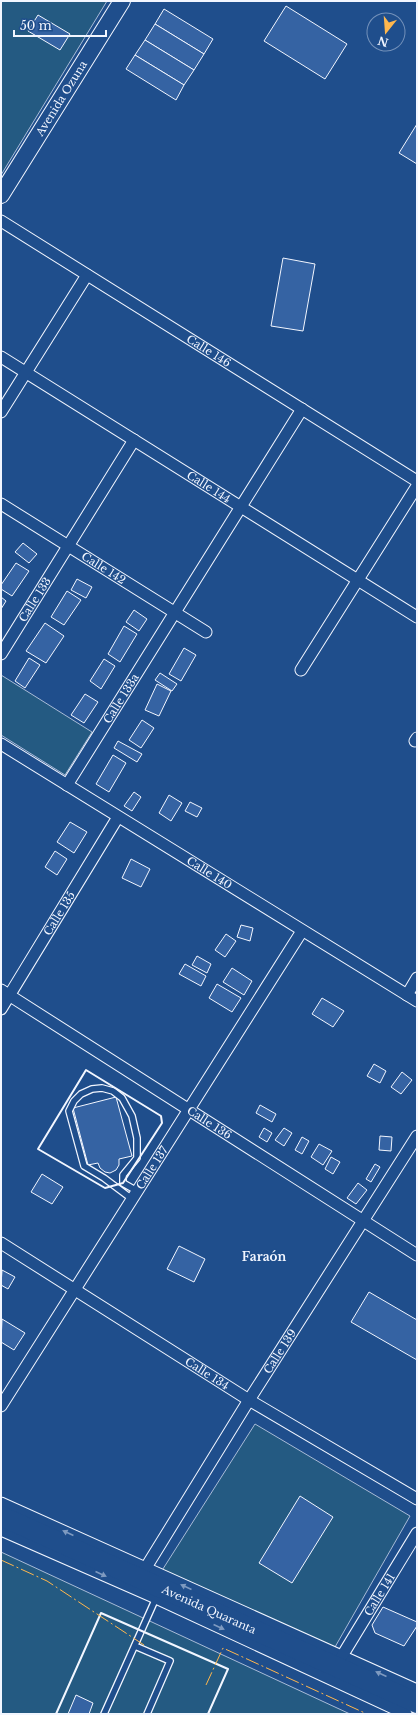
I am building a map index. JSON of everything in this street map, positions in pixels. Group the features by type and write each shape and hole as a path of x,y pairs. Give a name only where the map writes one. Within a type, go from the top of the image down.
{"highway":[{"name":"Avenida Quaranta","path":"4,1518 394,1686 417,1703"}],"main road":[{"name":"Avenida Ozuna","path":"1,195 122,1"}],"street":[{"name":"Calle 146","path":"1,221 417,480"},
{"path":"1,412 87,275"},
{"name":"Calle 144","path":"1,357 417,617"},
{"name":"Calle 133a","path":"67,785 302,409"},
{"name":"Calle 133","path":"1,654 134,440"},
{"path":"301,670 417,486"},
{"name":"Calle 142","path":"1,504 206,632"},
{"name":"Calle 140","path":"1,744 417,1001"},
{"name":"Calle 135","path":"1,1009 5,993 118,817"},
{"name":"Calle 137","path":"1,1406 302,931"},
{"path":"407,995 417,978"},
{"name":"Calle 136","path":"5,993 417,1255"},
{"name":"Calle 139","path":"145,1569 362,1220 417,1136"},
{"name":"Calle 134","path":"1,1243 249,1400 417,1499"},
{"path":"4,1518 145,1569 342,1656 394,1686 417,1690"},
{"path":"4,1518 156,1598 406,1714"},
{"name":"Calle 141","path":"342,1656 417,1533"}],"lane":[{"path":"97,1088 113,1091 122,1098 128,1107 132,1116 137,1138 137,1158 123,1175 123,1183 134,1195 84,1166 69,1111 74,1101 81,1094 97,1088"},
{"path":"104,1714 156,1598"},
{"path":"135,1646 170,1661 147,1714"}],"shaded area":[{"path":"1,1 107,1 1,175"},
{"path":"1,675 92,732 65,775 1,735"},
{"path":"255,1424 410,1516 335,1647 161,1572"},
{"path":"1,1552 350,1714 1,1714"}],"building":[{"path":"286,6 347,44 325,79 264,41"},
{"path":"164,9 213,39 204,54 155,24"},
{"path":"38,15 70,34 60,50 28,31"},
{"path":"155,24 204,54 194,70 145,40"},
{"path":"145,40 194,70 184,85 135,55"},
{"path":"135,55 184,85 176,100 126,69"},
{"path":"417,124 417,164 399,153"},
{"path":"283,258 315,264 303,331 271,326"},
{"path":"23,543 37,554 29,563 15,552"},
{"path":"16,563 29,571 12,596 1,589 1,585"},
{"path":"77,579 92,587 86,598 71,590"},
{"path":"67,591 81,600 64,625 51,617"},
{"path":"1,597 6,601 1,609"},
{"path":"134,610 147,619 139,631 126,622"},
{"path":"45,623 64,636 46,663 26,651"},
{"path":"124,626 137,634 120,662 108,654"},
{"path":"184,648 196,655 181,681 169,674"},
{"path":"29,658 40,665 25,688 15,681"},
{"path":"104,659 115,666 101,689 90,681"},
{"path":"160,673 177,684 172,691 155,680"},
{"path":"157,684 171,691 159,716 145,710"},
{"path":"85,694 98,702 84,723 71,715"},
{"path":"142,720 154,728 141,748 129,740"},
{"path":"118,741 142,754 137,762 114,748"},
{"path":"113,755 126,763 109,792 96,784"},
{"path":"134,792 141,797 132,811 124,806"},
{"path":"169,795 182,803 171,821 159,813"},
{"path":"190,802 202,808 197,817 185,811"},
{"path":"70,822 87,832 74,853 57,842"},
{"path":"55,851 67,859 57,875 45,867"},
{"path":"131,859 150,869 141,887 122,878"},
{"path":"241,925 253,928 250,941 237,937"},
{"path":"226,934 236,941 225,957 215,950"},
{"path":"197,956 211,964 207,973 192,965"},
{"path":"185,964 206,976 201,986 179,974"},
{"path":"232,968 252,981 244,995 223,982"},
{"path":"217,984 241,998 232,1012 209,998"},
{"path":"322,998 344,1011 333,1027 312,1014"},
{"path":"374,1064 386,1071 380,1083 367,1076"},
{"path":"402,1072 412,1080 401,1094 391,1087"},
{"path":"116,1097 132,1156 119,1159 119,1165 116,1170 110,1173 105,1172 100,1168 98,1163 88,1165 73,1108"},
{"path":"260,1105 276,1114 272,1122 256,1113"},
{"path":"264,1128 272,1133 267,1142 259,1137"},
{"path":"284,1128 292,1133 284,1146 275,1140"},
{"path":"380,1136 392,1137 391,1151 379,1150"},
{"path":"302,1137 309,1141 302,1154 295,1150"},
{"path":"319,1144 332,1151 323,1165 311,1157"},
{"path":"331,1157 340,1162 333,1174 325,1169"},
{"path":"375,1164 380,1167 371,1182 366,1179"},
{"path":"42,1174 63,1187 52,1204 31,1192"},
{"path":"358,1183 367,1190 356,1204 347,1198"},
{"path":"179,1246 205,1259 194,1282 167,1269"},
{"path":"2,1270 15,1277 8,1289 1,1285"},
{"path":"369,1292 417,1320 417,1360 351,1322"},
{"path":"2,1319 25,1333 14,1350 1,1342"},
{"path":"300,1496 333,1517 292,1583 259,1563"},
{"path":"383,1607 417,1622 417,1626 404,1646 375,1633 372,1625"},
{"path":"76,1695 93,1703 89,1714 68,1714"}],"wall":[{"path":"86,1070 161,1116 162,1123 123,1183 105,1188 38,1149 86,1070"},
{"path":"56,1714 101,1613 228,1669 208,1714"}],"power":[{"path":"1,1560 47,1581 144,1645"},
{"path":"206,1685 223,1648 367,1714"}],"district":[{"name":"Faraón","path":"264,1257"}]}
